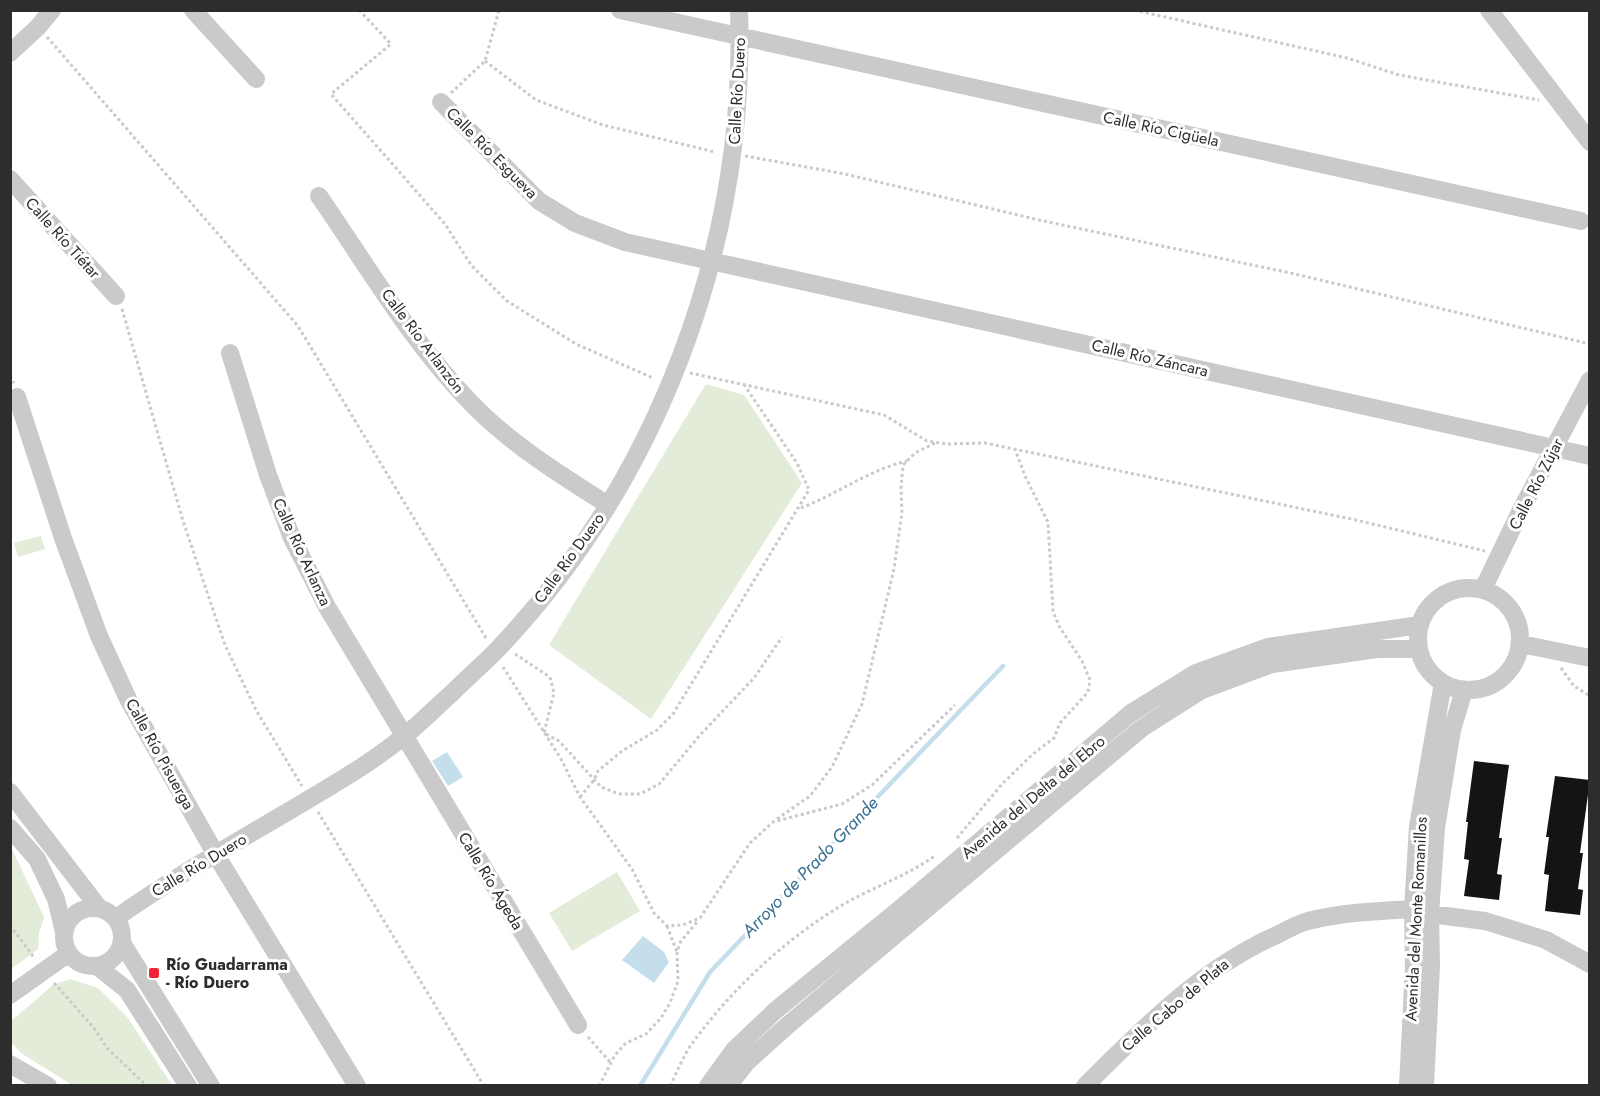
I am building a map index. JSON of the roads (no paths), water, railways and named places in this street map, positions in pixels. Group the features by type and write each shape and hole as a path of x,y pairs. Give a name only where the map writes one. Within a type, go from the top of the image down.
{"street":[{"path":"10,53 38,27 52,10"},
{"path":"193,10 256,79"},
{"name":"Calle Río Cigüela","path":"620,10 1581,221"},
{"name":"Calle Río Duero","path":"116,918 404,737 498,648 556,580 608,506 674,378 700,307 734,154 740,37 739,10"},
{"path":"1489,10 1590,142"},
{"name":"Calle Río Esgueva","path":"441,102 538,201 576,223 625,242 711,261"},
{"name":"Calle Río Tiétar","path":"10,179 116,296"},
{"name":"Calle Río Arlanzón","path":"319,196 412,333 474,406 546,465 608,506"},
{"name":"Calle Río Záncara","path":"711,261 1590,456"},
{"name":"Calle Río Arlanza","path":"230,353 268,475 292,538 327,608 404,737"},
{"name":"Calle Río Zújar","path":"1483,590 1522,508 1590,380"},
{"name":"Calle Río Pisuerga","path":"17,397 63,538 99,636 128,699 216,855 357,1086"},
{"path":"1467,588 1483,590 1499,597 1512,610 1519,626 1521,644 1518,657 1502,679 1490,686 1464,690 1443,683 1432,674 1419,649 1420,625 1427,610 1438,599 1452,591 1467,588"},
{"name":"Avenida del Delta del Ebro","path":"708,1086 734,1050 776,1010 1131,713 1196,673 1268,647 1420,625"},
{"path":"1521,644 1590,658"},
{"name":"Avenida del Delta del Ebro","path":"728,1086 747,1062 788,1025 1142,728 1202,690 1272,664 1377,649 1419,649"},
{"name":"Avenida del Monte Romanillos","path":"1425,1086 1431,966 1422,911 1418,826 1443,683"},
{"name":"Avenida del Monte Romanillos","path":"1408,1086 1414,965 1452,730 1464,690"},
{"name":"Calle Río Ágeda","path":"404,737 578,1025"},
{"path":"10,792 99,908 116,918 121,926 122,943 211,1086"},
{"path":"10,828 37,859 56,899 69,953 81,963 97,966 127,990 188,1086"},
{"path":"64,932 67,923 81,910 99,908"},
{"name":"Calle Cabo de Plata","path":"1085,1086 1152,1021 1221,964 1259,942 1307,921 1360,912 1422,911 1485,921 1546,940 1590,964"},
{"path":"97,966 113,958 122,943"},
{"path":"10,995 42,970 69,953"},
{"path":"10,1064 39,1083"}],"water":[{"path":"447,752 463,777 448,786 432,761"},
{"path":"643,936 664,952 669,962 654,983 622,960"}],"waterway":[{"name":"Arroyo de Prado Grande","path":"640,1086 710,972 1003,666"}],"place":[{"name":"Río Guadarrama - Río Duero","path":"154,973"}]}
